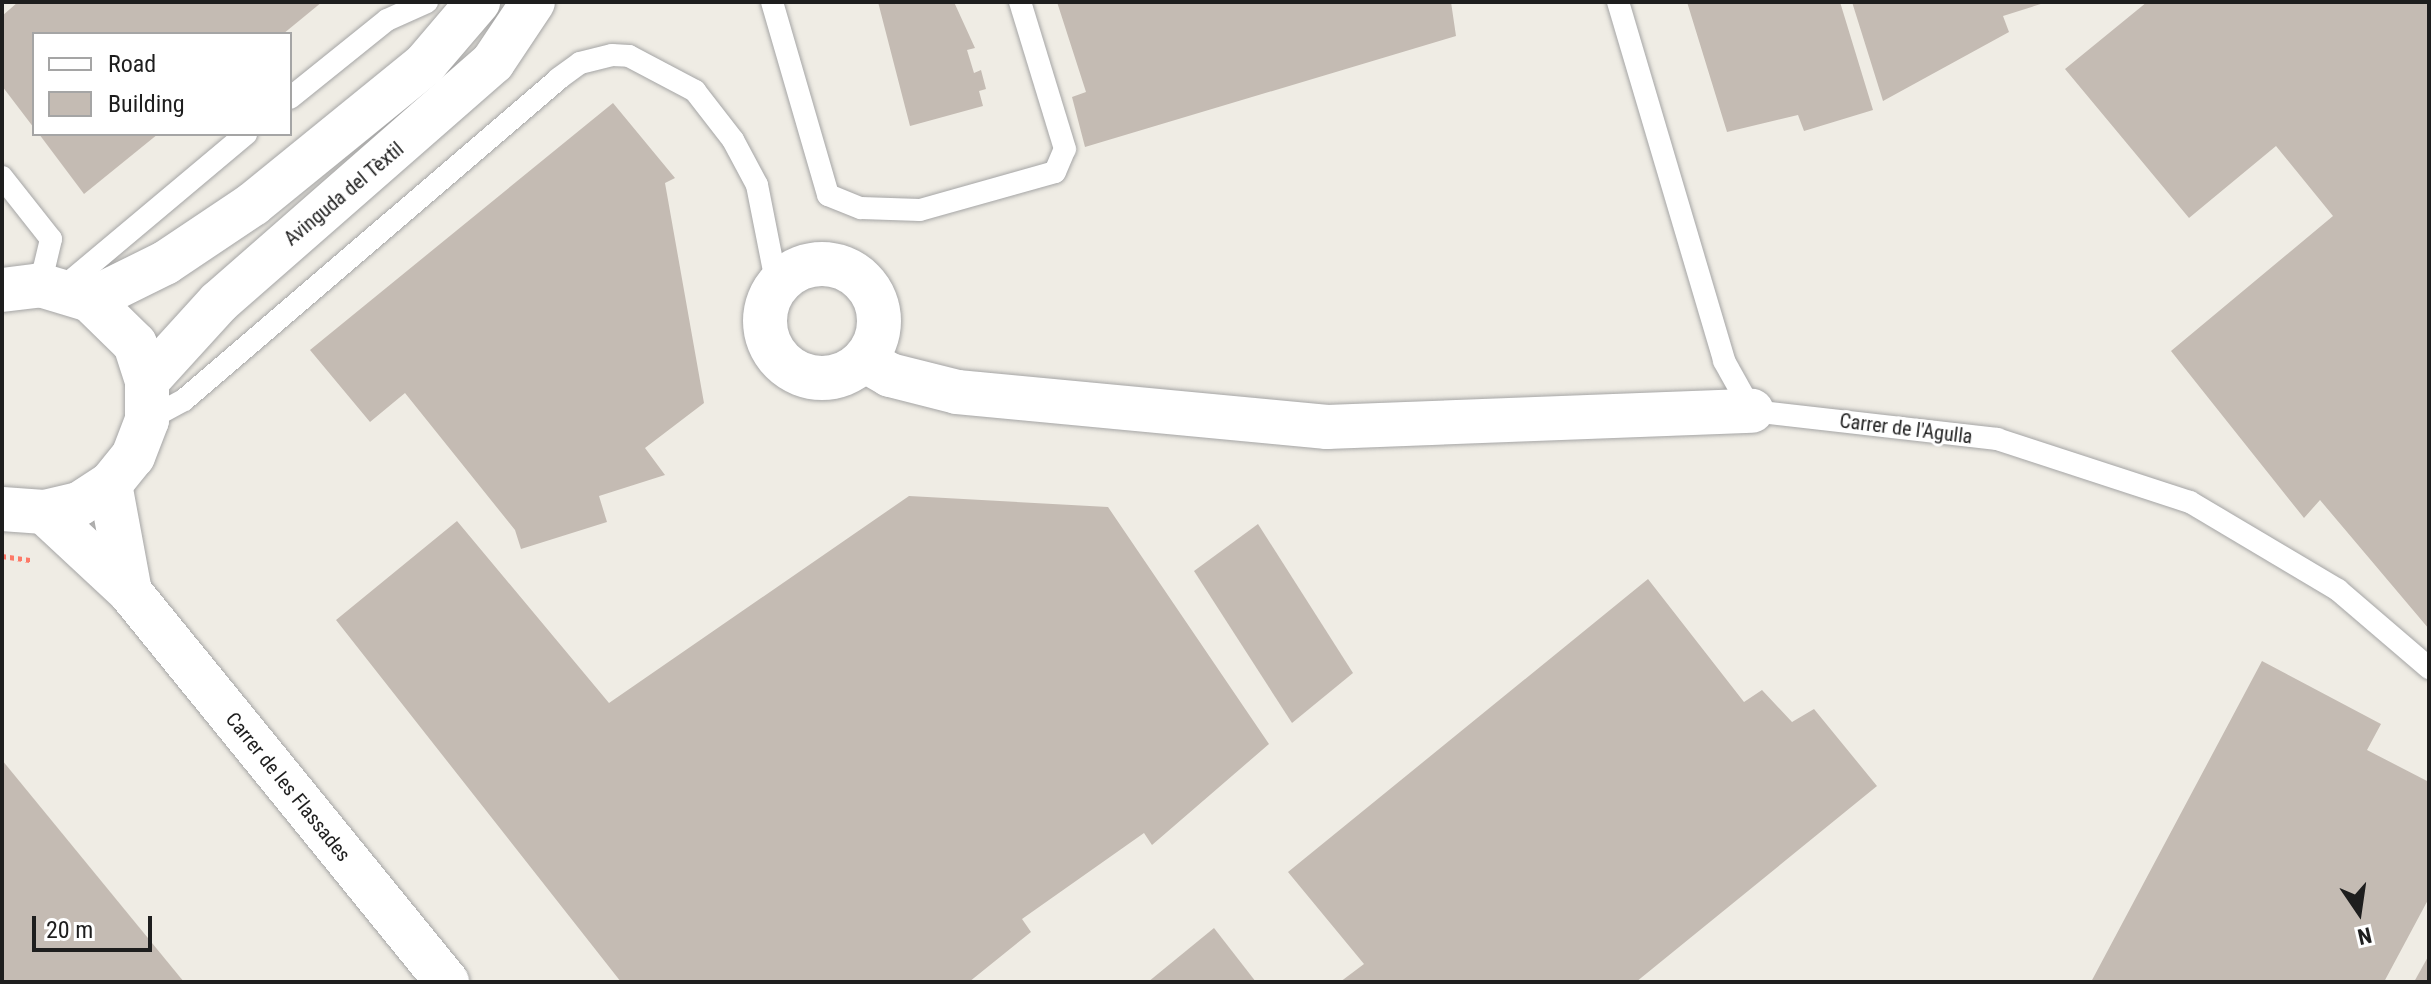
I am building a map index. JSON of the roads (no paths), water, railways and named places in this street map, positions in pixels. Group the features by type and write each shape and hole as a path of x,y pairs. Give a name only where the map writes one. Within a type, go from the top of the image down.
{"street":[{"path":"48,291 165,263 253,204 425,64 478,2"},
{"name":"Avinguda del Tèxtil","path":"147,401 219,302 493,62 533,2"},
{"path":"807,266 843,268 859,278 878,309 876,336 864,360 848,372 810,377 777,358 764,322 777,286 807,266"},
{"path":"23,511 79,504 110,484 133,456 147,401 135,344 48,291"},
{"path":"864,360 890,375 957,392 1327,427 1752,411"},
{"path":"110,484 130,592"},
{"name":"Carrer de les Flassades","path":"23,511 130,592 447,982"}],"lane":[{"path":"292,96 387,20 427,2"},
{"path":"772,2 828,195 861,208 920,210 1055,172 1065,149 1020,2"},
{"path":"1618,2 1724,361 1752,411"},
{"path":"147,401 184,400 558,79 580,63 612,55 639,61 695,91 733,140 757,185 777,286"},
{"path":"48,291 243,136"},
{"path":"2,177 51,239 48,291"},
{"name":"Carrer de l'Agulla","path":"1752,411 1997,439 2190,502 2338,590 2429,668"}]}
